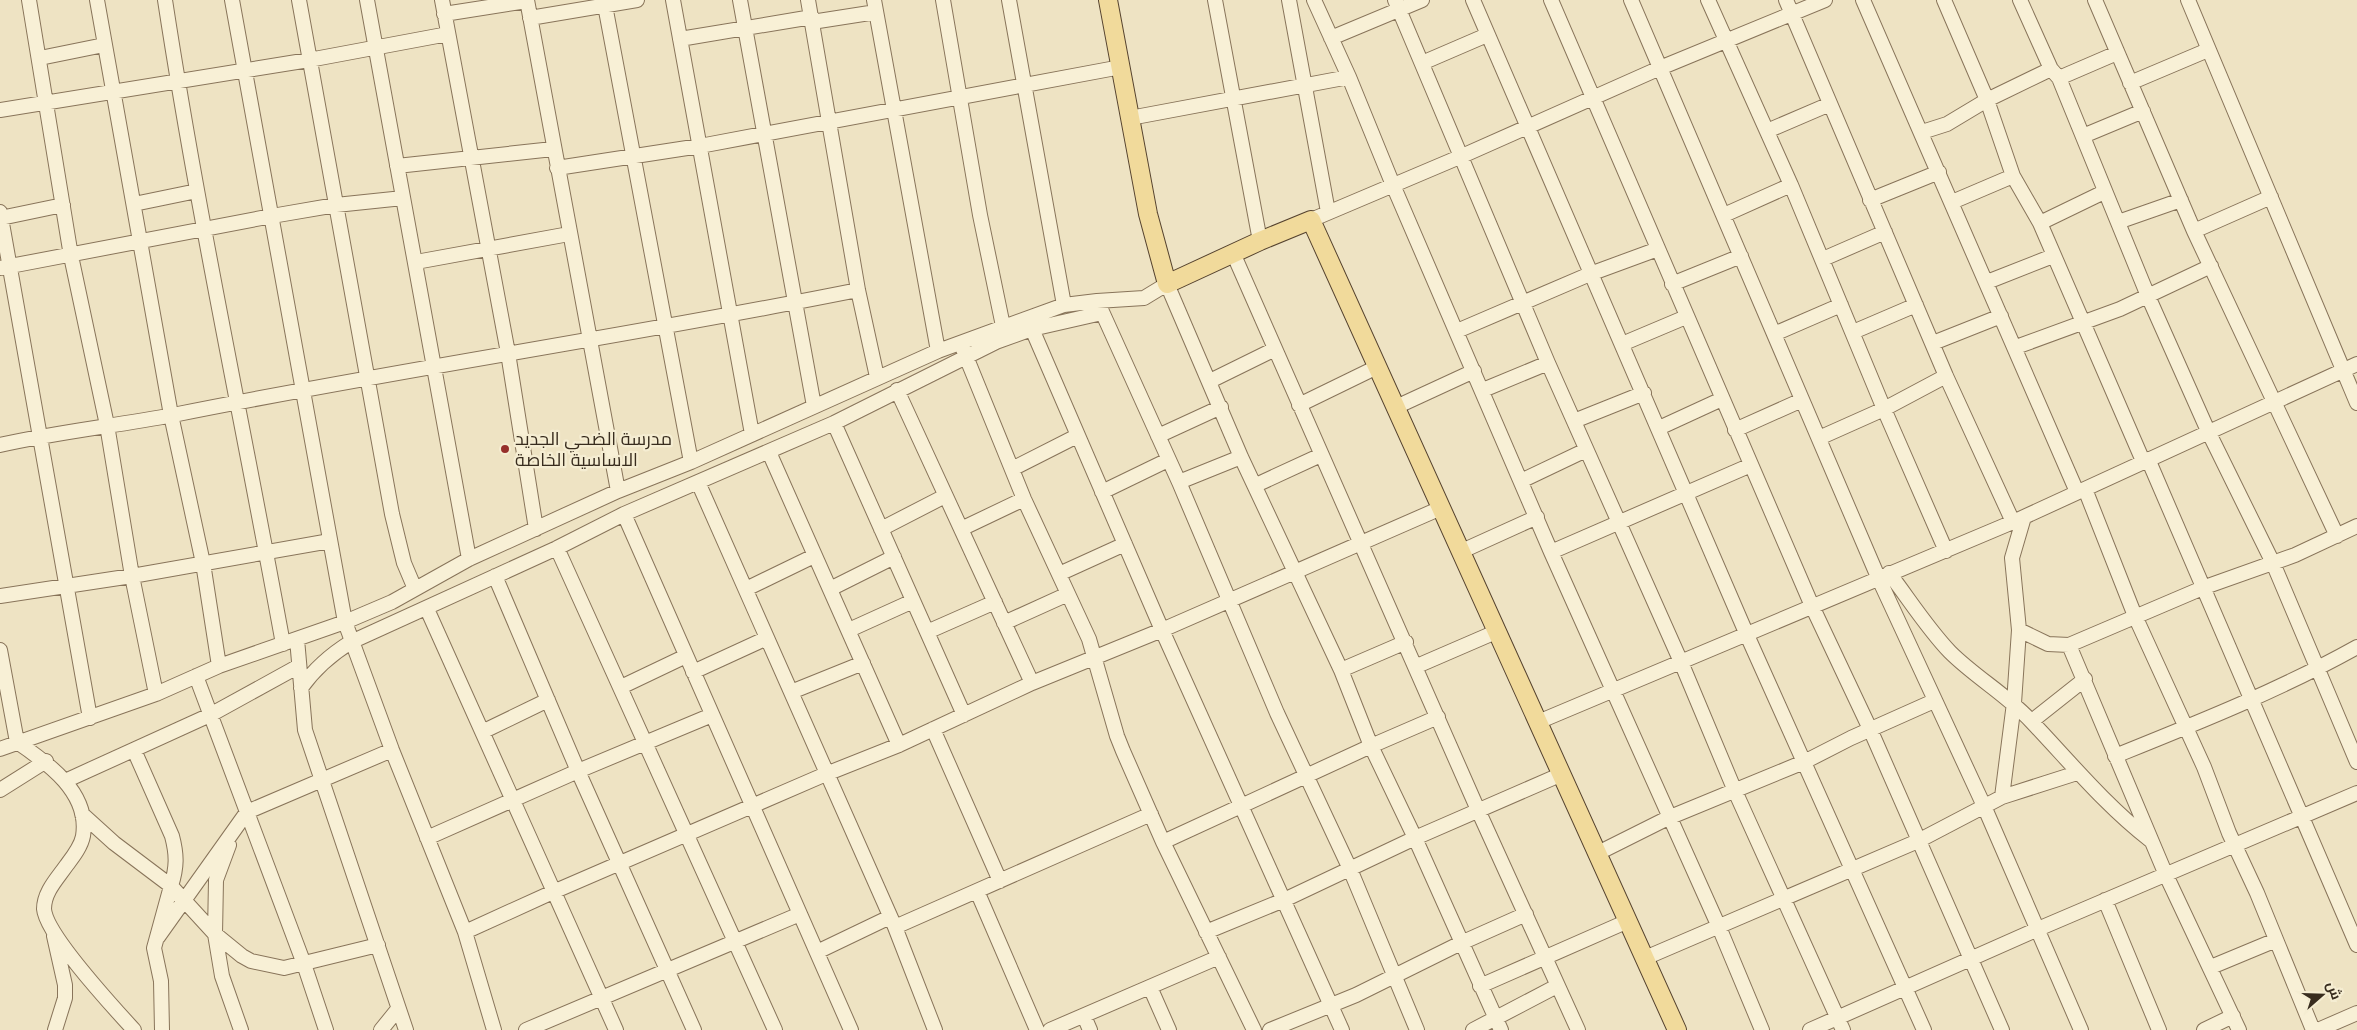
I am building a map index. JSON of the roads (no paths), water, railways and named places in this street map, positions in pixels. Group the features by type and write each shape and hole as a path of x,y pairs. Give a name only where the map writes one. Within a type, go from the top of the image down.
{"main road":[{"path":"1108,0 1152,229 1167,284 1233,253 1311,220 1498,630 1677,1030"}],"street":[{"path":"29,0 71,256 107,425 132,576 156,694"},
{"path":"97,0 171,415 203,564 218,666"},
{"path":"165,0 197,191 283,644"},
{"path":"232,0 345,622 392,750 465,932 494,1030"},
{"path":"299,0 392,514 404,563 415,589"},
{"path":"368,0 469,559"},
{"path":"530,18 605,3 637,0"},
{"path":"673,0 752,434"},
{"path":"740,0 814,406"},
{"path":"808,0 858,290 877,378"},
{"path":"943,0 984,234 1003,326"},
{"path":"1009,0 1064,305"},
{"path":"1215,0 1260,241"},
{"path":"1289,0 1328,212"},
{"path":"1314,0 1349,77 1393,185 1483,390 1551,552 1668,818 1719,927 1762,1030"},
{"path":"1331,38 1397,5 1422,0"},
{"path":"1473,0 1590,274 1644,393 1686,495 1924,1030"},
{"path":"1551,0 1812,606 1870,729 2002,1030"},
{"path":"1631,0 1802,400 1883,575 1934,701 1984,806 2081,1030"},
{"path":"1708,0 1791,184 1884,409 1946,551"},
{"path":"1786,0 1946,376 2019,520 2012,558 2019,630 2014,703 2002,797"},
{"path":"1311,220 1593,99 1660,68 1825,0"},
{"path":"1863,0 2001,316 2204,767 2234,846 2257,893 2313,1030"},
{"path":"1944,0 1986,100 2013,176 2040,223 2082,324 2205,588 2357,945"},
{"path":"2020,0 2083,136 2104,192 2148,296 2208,431 2273,563 2357,762"},
{"path":"2095,0 2194,231 2337,536"},
{"path":"2188,0 2357,403"},
{"path":"536,529 508,353 443,7 527,1 553,149 618,490"},
{"path":"605,3 692,462"},
{"path":"1397,5 1524,302 1548,363 1681,662 1735,791 1841,1024"},
{"path":"680,39 745,28 812,20 875,6 938,351"},
{"path":"0,110 46,101 309,60 448,34"},
{"path":"1422,63 1487,35"},
{"path":"40,58 104,45"},
{"path":"2130,83 2208,50"},
{"path":"1922,132 1947,124 1986,100 2055,73 2117,53"},
{"path":"557,168 700,146 1121,68"},
{"path":"1130,118 1349,77"},
{"path":"1767,131 1830,104"},
{"path":"2083,136 2142,111"},
{"path":"397,166 553,149"},
{"path":"1870,200 1939,172"},
{"path":"1952,202 2013,176"},
{"path":"1724,215 1791,184"},
{"path":"134,204 197,191"},
{"path":"2040,223 2104,192"},
{"path":"2194,231 2271,197"},
{"path":"5,267 71,256 272,216 336,205 403,198"},
{"path":"2118,222 2181,200"},
{"path":"63,205 0,215 5,267 40,436 90,718"},
{"path":"1823,259 1885,232"},
{"path":"416,262 569,234"},
{"path":"1457,331 1590,274 1658,249"},
{"path":"1233,253 1360,543 1417,666 1478,810 1578,1030"},
{"path":"1672,284 1741,256"},
{"path":"1987,282 2053,256"},
{"path":"2016,347 2082,324 2148,296 2211,266"},
{"path":"0,749 156,694 218,666 345,622 392,602 469,559 618,490 692,462 938,351 1003,326 1029,323 1144,298 1167,284 1242,456 1341,670 1371,746 1415,838 1499,1025"},
{"path":"0,444 171,415 236,401 302,392 367,377 590,341 858,290"},
{"path":"301,688 314,670 330,655 352,642 557,548 624,514 834,423 996,342 1064,305 1100,307"},
{"path":"1774,334 1841,305"},
{"path":"1852,332 1916,305"},
{"path":"1100,307 1179,482 1306,776 1350,869 1417,1030"},
{"path":"1933,344 2001,316"},
{"path":"1622,344 1686,317"},
{"path":"1029,323 1162,630 1342,1030"},
{"path":"960,343 1024,498 1086,632 1117,736 1163,842 1254,1030"},
{"path":"1210,381 1275,349"},
{"path":"1483,390 1548,363"},
{"path":"1538,722 1883,575 2019,520 2208,431 2357,364"},
{"path":"1299,405 1377,367"},
{"path":"1396,407 1474,371"},
{"path":"1819,438 1884,409 1946,376"},
{"path":"897,390 1032,683"},
{"path":"1574,421 1644,393"},
{"path":"1659,428 1722,399"},
{"path":"1735,430 1802,400"},
{"path":"1158,436 1221,407"},
{"path":"834,423 964,715"},
{"path":"1012,469 1077,436"},
{"path":"1521,480 1586,450"},
{"path":"769,452 900,745"},
{"path":"1256,485 1321,455"},
{"path":"1179,482 1242,456"},
{"path":"1102,492 1168,460"},
{"path":"1551,552 1752,465"},
{"path":"698,482 892,922 935,1030"},
{"path":"881,529 945,496"},
{"path":"961,529 1024,498"},
{"path":"465,932 826,774 900,745 1094,656 1162,630 1441,508"},
{"path":"624,514 851,1030"},
{"path":"1462,551 1537,518"},
{"path":"2019,630 2048,644 2069,645 2135,616 2273,563 2357,526"},
{"path":"0,596 132,576 330,541"},
{"path":"1059,574 1125,544"},
{"path":"557,548 775,1030"},
{"path":"746,590 814,556"},
{"path":"830,589 894,557"},
{"path":"1883,575 1949,650 1971,671 2014,703 2077,773 2117,812 2151,840"},
{"path":"495,576 578,771 694,1030"},
{"path":"1004,623 1068,594"},
{"path":"849,630 913,602"},
{"path":"927,632 995,602"},
{"path":"427,609 484,731 553,892 616,1030"},
{"path":"1417,666 1498,630"},
{"path":"693,672 767,638"},
{"path":"297,639 305,730 406,1030"},
{"path":"1341,670 1406,642"},
{"path":"2069,645 2166,875 2211,967 2239,1030"},
{"path":"2115,756 2253,699 2318,669 2357,647"},
{"path":"0,650 17,742 46,761 65,781 82,814 114,843 171,886 215,934 242,956 278,968 304,964 378,945"},
{"path":"621,687 686,656"},
{"path":"790,692 863,663"},
{"path":"65,781 210,715 299,666"},
{"path":"196,676 304,964 326,1030"},
{"path":"2032,721 2084,679"},
{"path":"484,731 548,700"},
{"path":"1598,853 1668,818 1804,762 1870,729 1934,701"},
{"path":"427,838 645,742 712,716"},
{"path":"1163,842 1438,717"},
{"path":"933,729 1000,882"},
{"path":"134,750 176,851 177,866 154,948 161,981 162,1030"},
{"path":"158,937 247,812 392,750"},
{"path":"0,790 46,761"},
{"path":"1645,958 1918,840 2002,797 2077,773"},
{"path":"1206,932 1284,900 1415,838 1562,774"},
{"path":"1810,1030 1841,1024 1906,988 2105,900 2357,793"},
{"path":"55,1030 65,998 65,985 52,931 44,909 46,895 79,844 82,836 82,814"},
{"path":"817,952 1000,882 1151,814"},
{"path":"237,824 216,880 215,934 222,976 241,1030"},
{"path":"977,891 1037,1030"},
{"path":"2105,900 2159,1030"},
{"path":"526,1030 667,972 800,914"},
{"path":"1270,1030 1365,991 1461,943 1526,914"},
{"path":"1480,986 1628,921"},
{"path":"52,931 99,991 134,1030"},
{"path":"2211,967 2276,940"},
{"path":"1050,1030 1219,957"},
{"path":"1473,1030 1499,1025 1524,1002 1557,986"},
{"path":"1150,987 1168,1030"},
{"path":"381,1030 398,1009"},
{"path":"2318,1030 2357,1014"},
{"path":"1084,1016 1090,1030"},
{"path":"2204,1030 2233,1016"}],"place":[{"name":"مدرسة الضحي الجديد الاساسية الخاصة","path":"505,449"}]}
